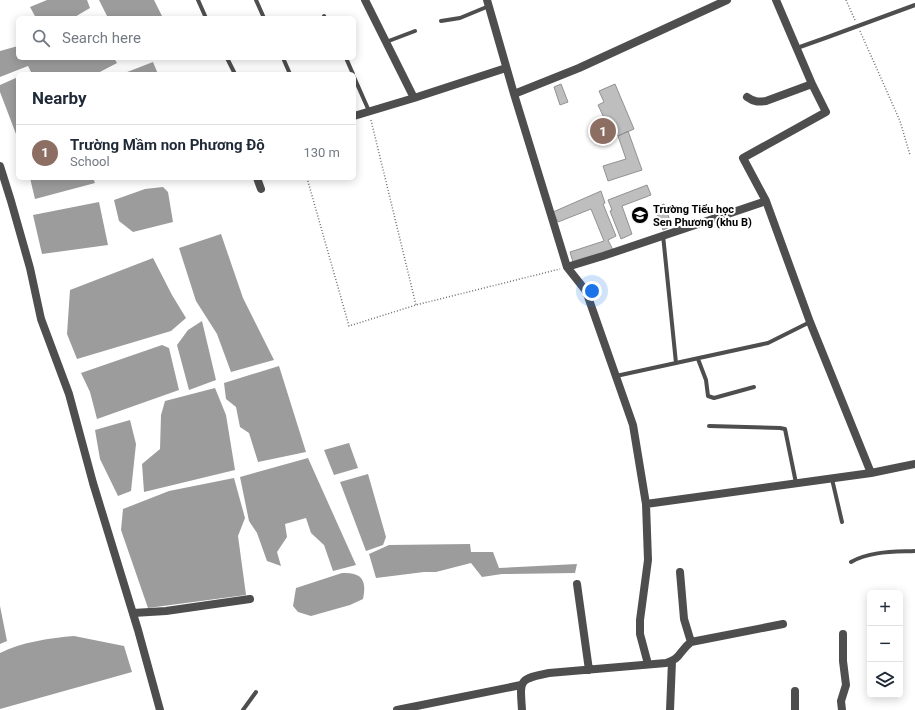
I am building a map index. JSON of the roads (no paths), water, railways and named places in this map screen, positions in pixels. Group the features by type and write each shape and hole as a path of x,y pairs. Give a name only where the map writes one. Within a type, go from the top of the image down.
{"street":[{"path":"365,0 414,98"},
{"path":"514,94 579,68 727,0"},
{"path":"776,0 812,84 826,112 743,158 766,201 810,322 870,473"},
{"path":"488,3 506,68 567,267 586,291 632,425 646,504 648,560 640,620 640,634 648,664"},
{"path":"356,116 506,68"},
{"path":"747,97 753,101 766,101 812,84"},
{"path":"0,166 30,268 41,319 69,394 93,483 160,710"},
{"path":"258,180 261,189"},
{"path":"567,267 766,201"},
{"path":"646,504 870,473 915,464"},
{"path":"680,572 684,619 691,642"},
{"path":"577,584 589,670"},
{"path":"132,614 166,611 250,599"},
{"path":"522,710 521,685 523,681 534,676 672,661 678,657 691,642 782,624"},
{"path":"842,710 841,701 846,685 843,661 843,634"},
{"path":"670,710 672,661"},
{"path":"397,710 521,685"},
{"path":"795,691 796,710"}],"lane":[{"path":"198,0 205,16"},
{"path":"256,0 263,16"},
{"path":"441,22 460,18 488,3"},
{"path":"797,48 915,5"},
{"path":"386,42 415,31"},
{"path":"228,60 234,72"},
{"path":"283,60 289,72"},
{"path":"347,60 352,72"},
{"path":"356,81 370,112"},
{"path":"663,235 676,363"},
{"path":"616,376 768,343 810,322"},
{"path":"698,359 706,380 708,396 710,398 754,387"},
{"path":"709,426 785,429 796,483"},
{"path":"832,478 842,522"},
{"path":"851,562 858,558 870,555 915,551"},
{"path":"243,710 256,692"}],"place":[{"name":"Trường Mầm non Phương Độ","path":"603,131"},
{"name":"Trường Tiểu học Sen Phương (khu B)","path":"640,215"}]}
